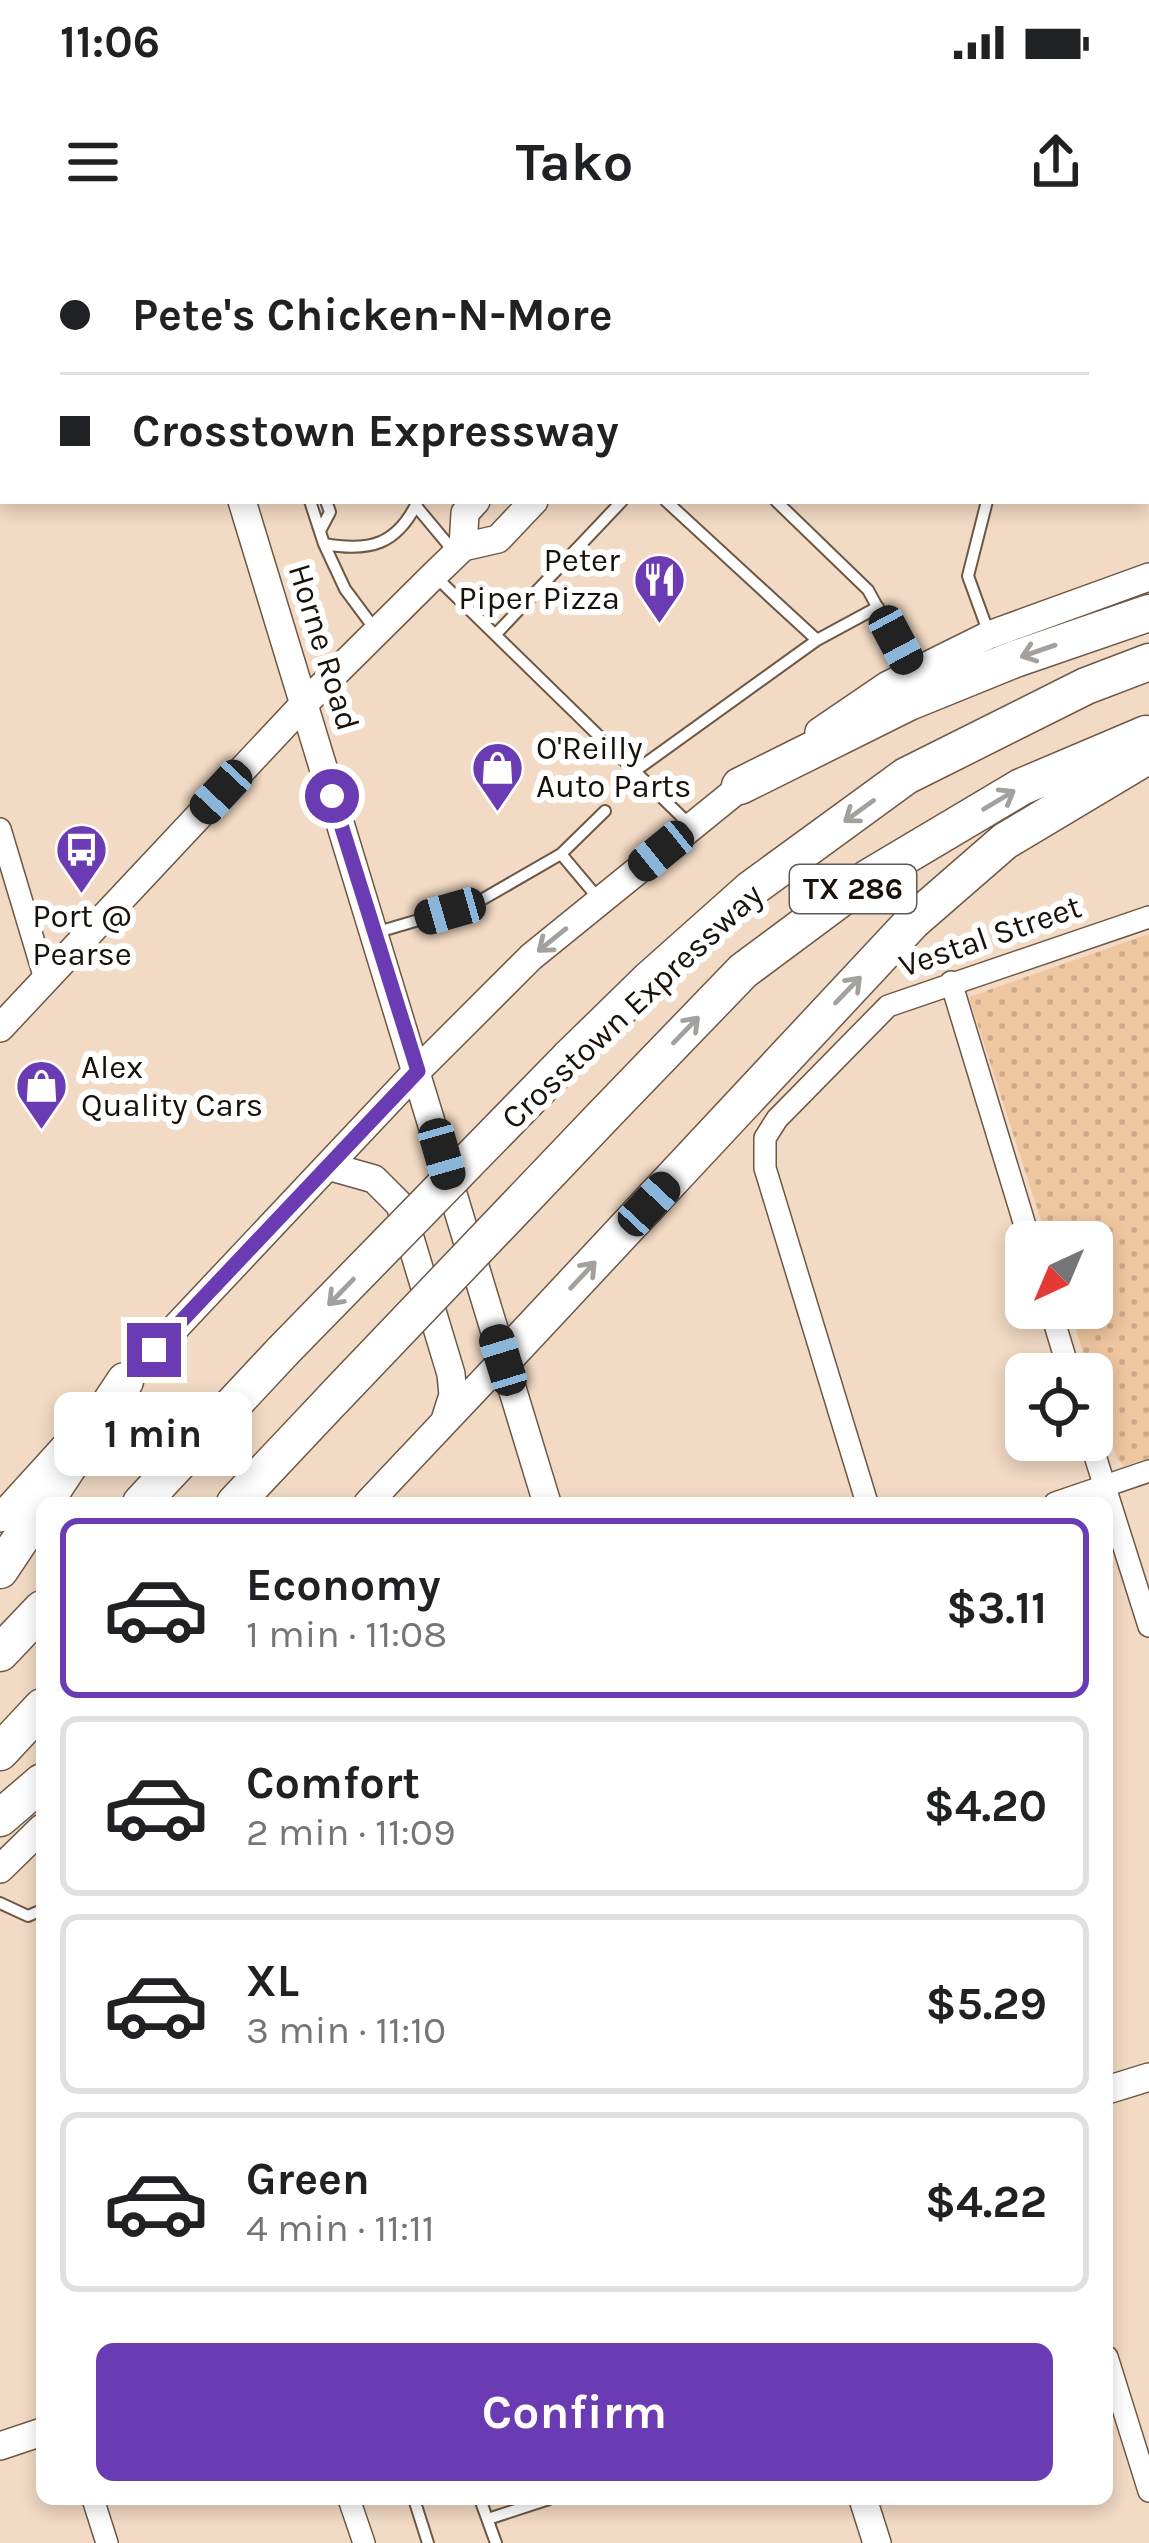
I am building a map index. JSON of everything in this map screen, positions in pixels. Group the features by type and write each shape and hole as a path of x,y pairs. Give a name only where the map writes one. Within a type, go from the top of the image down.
{"highway":[{"path":"740,786 910,702 1015,659 1149,613"},
{"name":"Crosstown Expressway","path":"147,1497 569,1058 751,889 906,776 1086,686 1149,662"},
{"name":"Crosstown Expressway","path":"241,1497 743,971 868,878 1021,787 1149,733"},
{"path":"503,1360 913,921 1005,841 1149,755"},
{"path":"48,1497 125,1381"},
{"path":"0,1570 36,1516"},
{"path":"0,1654 36,1615"},
{"path":"0,1752 36,1713"},
{"path":"0,1818 36,1787"}],"main road":[{"name":"Horne Road","path":"243,504 545,1497"},
{"path":"459,551 465,513 472,504"},
{"path":"0,1028 303,705 434,575 459,551 498,539 531,504"},
{"path":"0,1518 418,1071 531,957 600,900 740,786 887,685 989,634 1149,578"},
{"path":"328,1166 374,1179 400,1205 452,1374 453,1395 445,1420"},
{"path":"374,1497 503,1360"},
{"path":"0,1869 36,1834"},
{"path":"1113,2088 1149,2077"},
{"path":"0,2446 36,2434"},
{"path":"865,2505 877,2543"}],"street":[{"path":"0,830 45,979"},
{"name":"Vestal Street","path":"864,1497 765,1168 765,1138 888,1006 1149,917"},
{"path":"951,982 1024,1221"},
{"path":"1096,1461 1108,1497"},
{"path":"1072,1497 1149,1472"},
{"path":"1113,1514 1149,1626"},
{"path":"1113,2376 1149,2491"},
{"path":"95,2505 107,2543"},
{"path":"352,2505 364,2543"}],"lane":[{"path":"311,504 345,589 377,632"},
{"path":"322,537 330,512 327,504"},
{"path":"322,537 359,550 388,539 408,522 417,504"},
{"path":"418,504 459,551"},
{"path":"496,634 619,504"},
{"path":"669,504 817,640"},
{"path":"779,504 868,590 913,673"},
{"path":"986,504 968,576 989,634"},
{"path":"434,575 691,826"},
{"path":"635,771 817,640 878,608"},
{"path":"375,933 476,903 561,854 605,811"},
{"path":"561,854 600,900"},
{"path":"0,1903 28,1916 36,1913"},
{"path":"416,2505 428,2543"},
{"path":"482,2505 496,2543"},
{"path":"488,2519 531,2505"}],"shaded area":[{"path":"1149,934 1149,1458 1124,1466 1117,1459 1113,1353 1083,1353 1076,1329 1113,1329 1113,1221 1041,1221 969,997"}],"place":[{"name":"Peter Piper Pizza","path":"659,625"},
{"name":"O'Reilly Auto Parts","path":"497,813"},
{"name":"Port @ Pearse","path":"82,895"},
{"name":"Alex Quality Cars","path":"42,1132"}],"route":[{"path":"154,1350 418,1071 332,796"}]}
